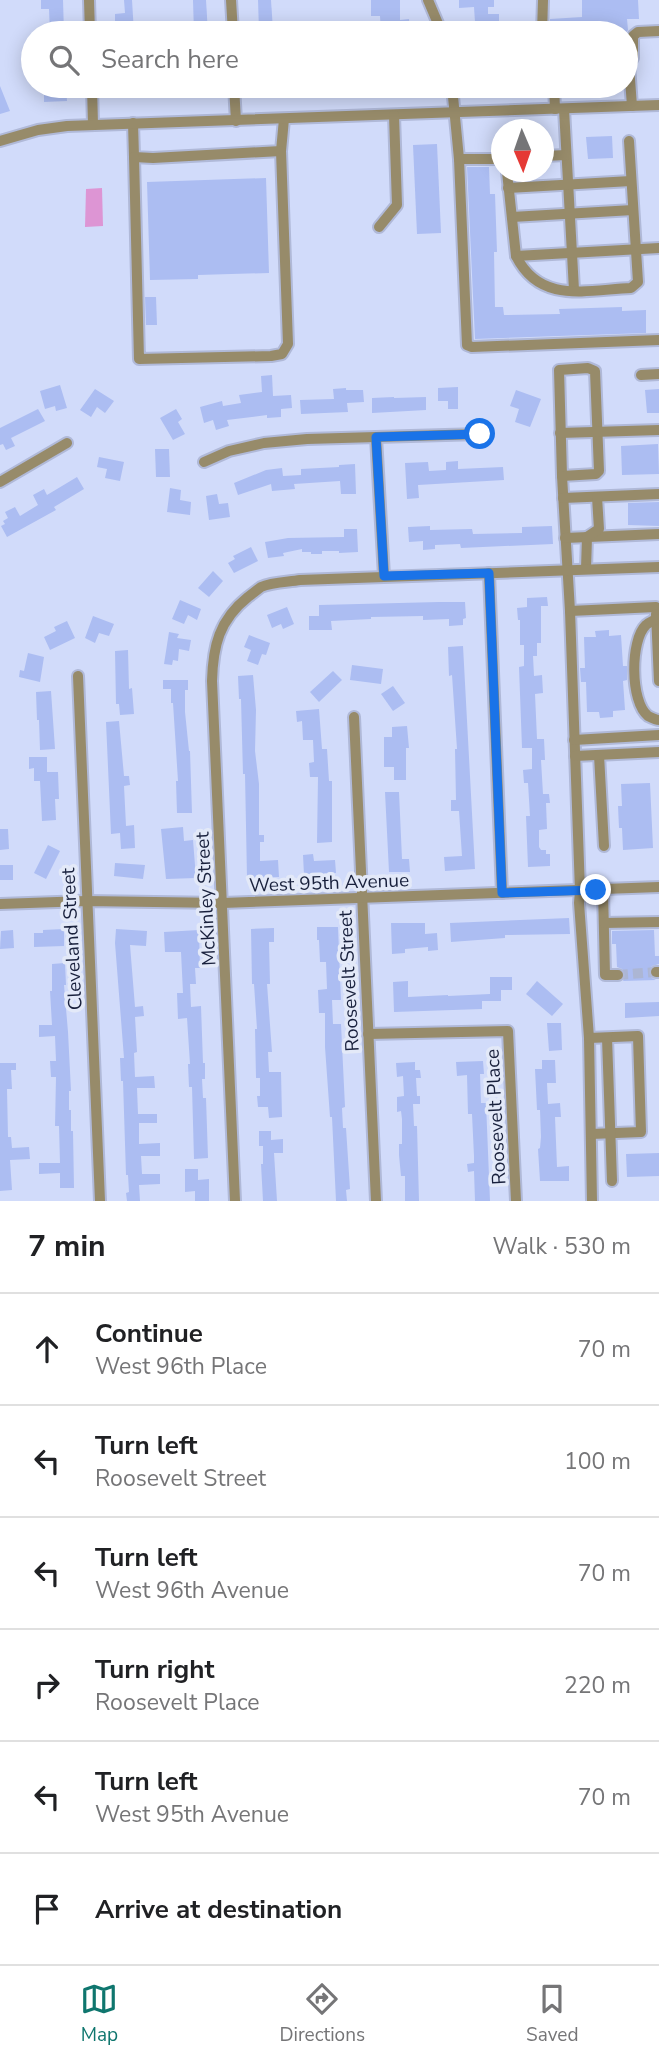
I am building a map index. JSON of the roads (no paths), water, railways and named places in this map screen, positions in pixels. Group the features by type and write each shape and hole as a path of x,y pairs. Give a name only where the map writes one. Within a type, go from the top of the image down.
{"street":[{"path":"89,0 90,21"},
{"path":"231,0 232,21"},
{"path":"428,0 438,21"},
{"path":"542,21 543,0"},
{"path":"638,32 659,31"},
{"path":"92,98 93,125"},
{"path":"235,98 236,121"},
{"path":"452,98 459,159 467,345 472,347 659,340"},
{"path":"557,98 569,184 574,290"},
{"path":"631,98 632,106"},
{"path":"0,141 38,130 93,125 659,106"},
{"path":"379,227 397,205 394,115"},
{"path":"133,123 139,359 271,356 282,354 288,344 281,151 284,119"},
{"path":"508,182 516,256 523,269 539,284 554,290 631,288 638,282 629,141"},
{"path":"134,157 281,151"},
{"path":"554,156 566,155"},
{"path":"459,159 491,159"},
{"path":"508,188 631,181"},
{"path":"512,217 633,211"},
{"path":"516,256 659,248"},
{"path":"562,476 596,474 599,471 595,371 588,369 559,370 562,476 563,498 570,611 579,904 589,1038 592,1201"},
{"path":"641,374 659,374"},
{"path":"561,433 659,429"},
{"path":"204,462 229,451 264,443 480,434"},
{"path":"376,437 384,576 659,567"},
{"path":"0,482 67,443"},
{"path":"563,498 659,494"},
{"path":"587,537 599,529 597,497"},
{"path":"565,538 659,534"},
{"path":"586,569 587,537"},
{"path":"489,573 502,893"},
{"name":"McKinley Street","path":"235,1201 212,656 225,621 240,604 262,587 300,580 384,576"},
{"path":"570,611 657,607 659,681"},
{"path":"656,619 646,625 640,634 635,647 635,661 638,696 642,707 649,717 659,720"},
{"name":"Cleveland Street","path":"78,676 100,1201"},
{"name":"Roosevelt Street","path":"354,717 376,1201"},
{"path":"574,740 659,735"},
{"path":"575,756 659,752"},
{"path":"599,755 604,846"},
{"name":"West 95th Avenue","path":"0,904 86,901 223,904 659,887"},
{"path":"603,890 605,975 618,975"},
{"path":"604,923 659,922"},
{"name":"Roosevelt Place","path":"368,1034 508,1031 516,1201"},
{"path":"589,1038 638,1036 641,1132 591,1134"},
{"path":"607,1038 612,1181"}],"tunnel":[{"path":"618,975 656,972"}]}
